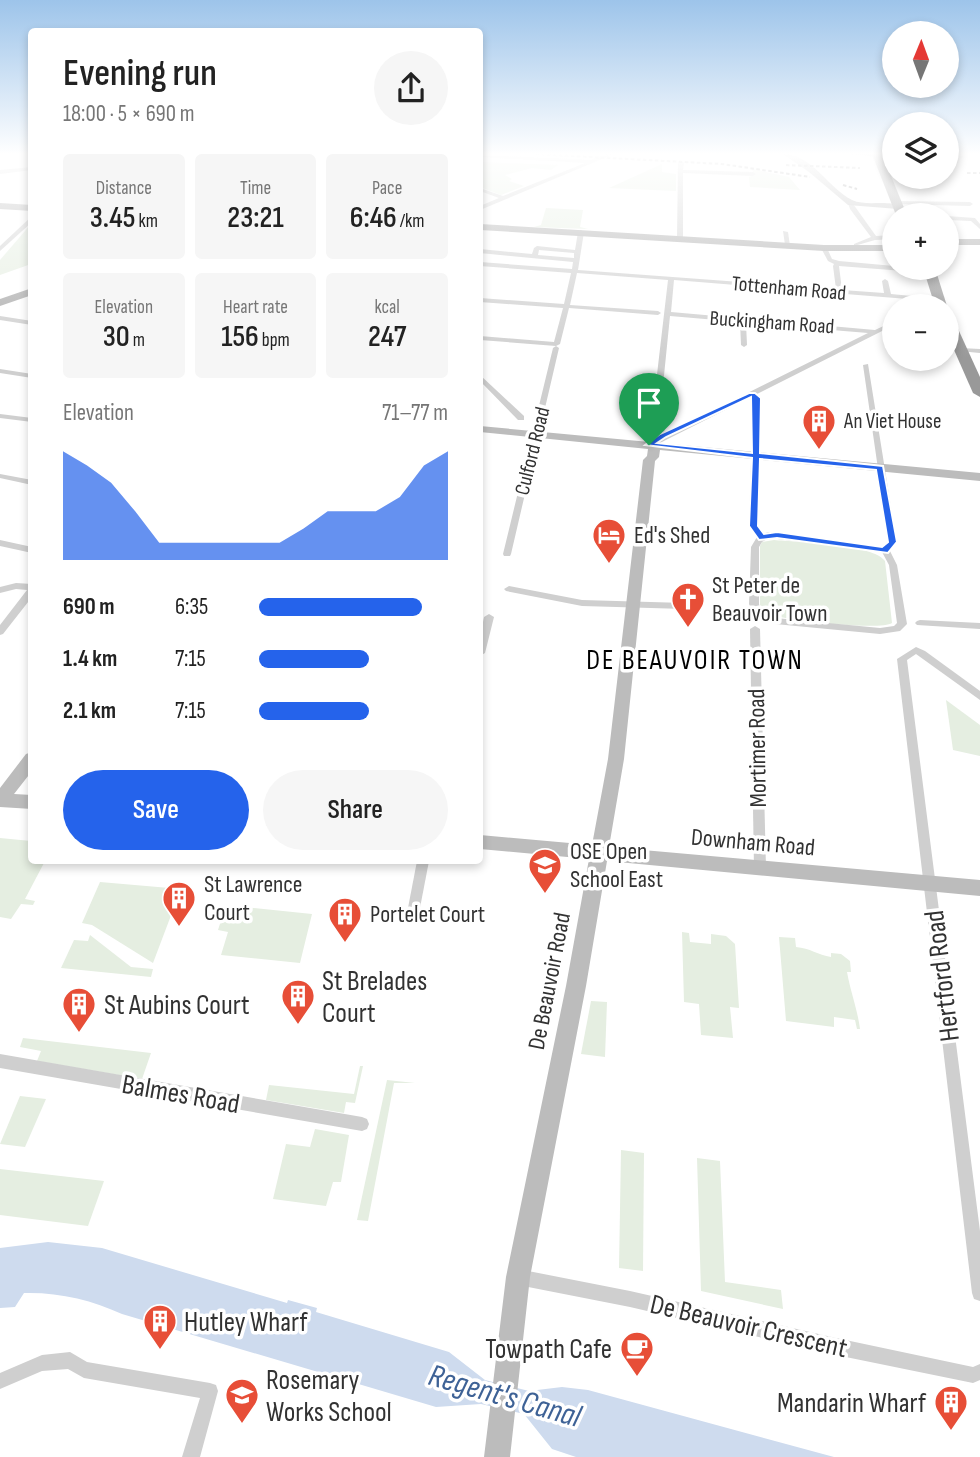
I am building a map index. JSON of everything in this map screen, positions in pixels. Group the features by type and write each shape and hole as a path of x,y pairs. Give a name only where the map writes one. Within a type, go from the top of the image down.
{"highway":[{"path":"959,346 980,393"}],"main road":[{"path":"483,227 824,248 882,248"},
{"path":"959,242 980,242"},
{"path":"0,303 28,292"}],"street":[{"path":"0,250 27,222"},
{"path":"680,222 680,238"},
{"path":"863,222 874,238"},
{"name":"Culford Road","path":"507,554 566,307 581,232"},
{"path":"785,232 788,245"},
{"path":"0,237 10,237"},
{"path":"856,245 882,238"},
{"path":"824,248 830,260 838,263 882,266"},
{"path":"537,249 578,252"},
{"path":"483,251 576,260"},
{"path":"838,263 835,266 839,292"},
{"name":"Tottenham Road","path":"483,264 882,295"},
{"path":"658,442 655,426 671,278"},
{"path":"885,281 888,294"},
{"path":"483,300 658,313"},
{"name":"Buckingham Road","path":"667,314 876,332"},
{"path":"0,318 28,322"},
{"path":"743,320 744,345"},
{"path":"658,442 882,329"},
{"path":"483,338 557,346"},
{"path":"961,350 980,351"},
{"path":"866,365 892,538 885,551"},
{"path":"0,372 28,376"},
{"path":"483,380 521,418"},
{"path":"752,394 757,398 753,526 762,538"},
{"path":"0,416 28,420"},
{"path":"483,429 658,442 756,456 980,477"},
{"name":"De Beauvoir Road","path":"497,1457 518,1277 575,992 616,759 649,460 653,457 658,442"},
{"path":"0,476 28,482"},
{"path":"777,535 885,551 893,565 902,624 897,629 880,631 767,619 755,611 755,547 762,538 777,535"},
{"path":"0,543 28,549"},
{"path":"0,590 16,586 28,588"},
{"path":"509,589 582,603 685,606"},
{"path":"0,632 28,594"},
{"path":"483,641 489,617"},
{"path":"920,623 980,626"},
{"name":"Mortimer Road","path":"755,629 760,868"},
{"name":"Hertford Road","path":"980,696 916,650 902,659 980,1293"},
{"path":"0,799 28,763"},
{"path":"0,799 28,802"},
{"name":"Downham Road","path":"483,842 980,888"},
{"path":"413,913 422,864"},
{"name":"Balmes Road","path":"0,1061 362,1124"},
{"name":"De Beauvoir Crescent","path":"518,1277 555,1282 701,1313 814,1341 973,1375 980,1372"},
{"path":"0,1381 42,1363 71,1360 84,1370 210,1391 191,1457"}],"shaded area":[{"path":"542,222 581,222 580,227 588,229 534,227"},
{"path":"28,227 28,265 0,275 0,260"},
{"path":"774,540 851,547 878,555 885,561 892,623 869,626 830,624 765,613 760,605 760,546 762,542"},
{"path":"946,700 980,725 980,756 953,750"},
{"path":"0,838 28,841 28,864 43,864 25,899 35,901 33,905 21,904 11,919 0,917"},
{"path":"100,882 181,889 153,963 92,925 82,923"},
{"path":"226,905 312,914 300,963 221,955 228,932 218,930"},
{"path":"682,932 689,933 690,942 711,944 711,934 726,936 735,944 739,1008 730,1007 733,1038 701,1035 699,1004 684,1002"},
{"path":"90,935 131,967 153,969 151,977 61,968 74,940 88,941"},
{"path":"779,937 795,938 796,947 831,957 831,953 841,954 850,961 851,972 847,972 860,1029 857,1029 855,1020 834,1017 834,1027 786,1021"},
{"path":"591,1001 607,1002 605,1057 581,1054"},
{"path":"23,1038 151,1053 142,1079 37,1061 41,1051 20,1047"},
{"path":"360,1066 363,1066 355,1103 346,1102 344,1113 266,1100 269,1085 354,1094"},
{"path":"387,1080 415,1083 394,1083 368,1221 357,1220"},
{"path":"20,1096 46,1099 25,1147 0,1144"},
{"path":"315,1129 349,1135 341,1182 333,1182 326,1206 273,1199 286,1144 310,1147"},
{"path":"621,1150 644,1153 643,1271 619,1268"},
{"path":"697,1158 720,1161 725,1282 781,1290 783,1309 701,1291"},
{"path":"0,1169 104,1181 88,1226 0,1215"}],"water":[{"name":"Regent's Canal","path":"48,1242 102,1248 287,1303 288,1300 317,1308 316,1312 449,1352 485,1380 529,1391 562,1387 588,1390 834,1457 576,1457 552,1449 524,1414 481,1404 436,1407 75,1298 24,1293 15,1307 0,1308 0,1248"}],"place":[{"name":"An Viet House","path":"819,451"},
{"name":"Ed's Shed","path":"609,565"},
{"name":"St Peter de Beauvoir Town","path":"688,629"},
{"name":"OSE Open School East","path":"545,895"},
{"name":"St Lawrence Court","path":"179,928"},
{"name":"Portelet Court","path":"345,944"},
{"name":"St Brelades Court","path":"298,1026"},
{"name":"St Aubins Court","path":"79,1034"},
{"name":"Hutley Wharf","path":"160,1351"},
{"name":"Towpath Cafe","path":"637,1378"},
{"name":"Rosemary Works School","path":"242,1425"},
{"name":"Mandarin Wharf","path":"951,1432"}],"district":[{"name":"DE BEAUVOIR TOWN","path":"695,659"}],"route":[{"path":"649,445 752,394 757,398 756,456 755,516 753,526 757,534 762,538 777,535 869,546 885,551 892,542 880,468 816,462 756,456 649,445"}]}
